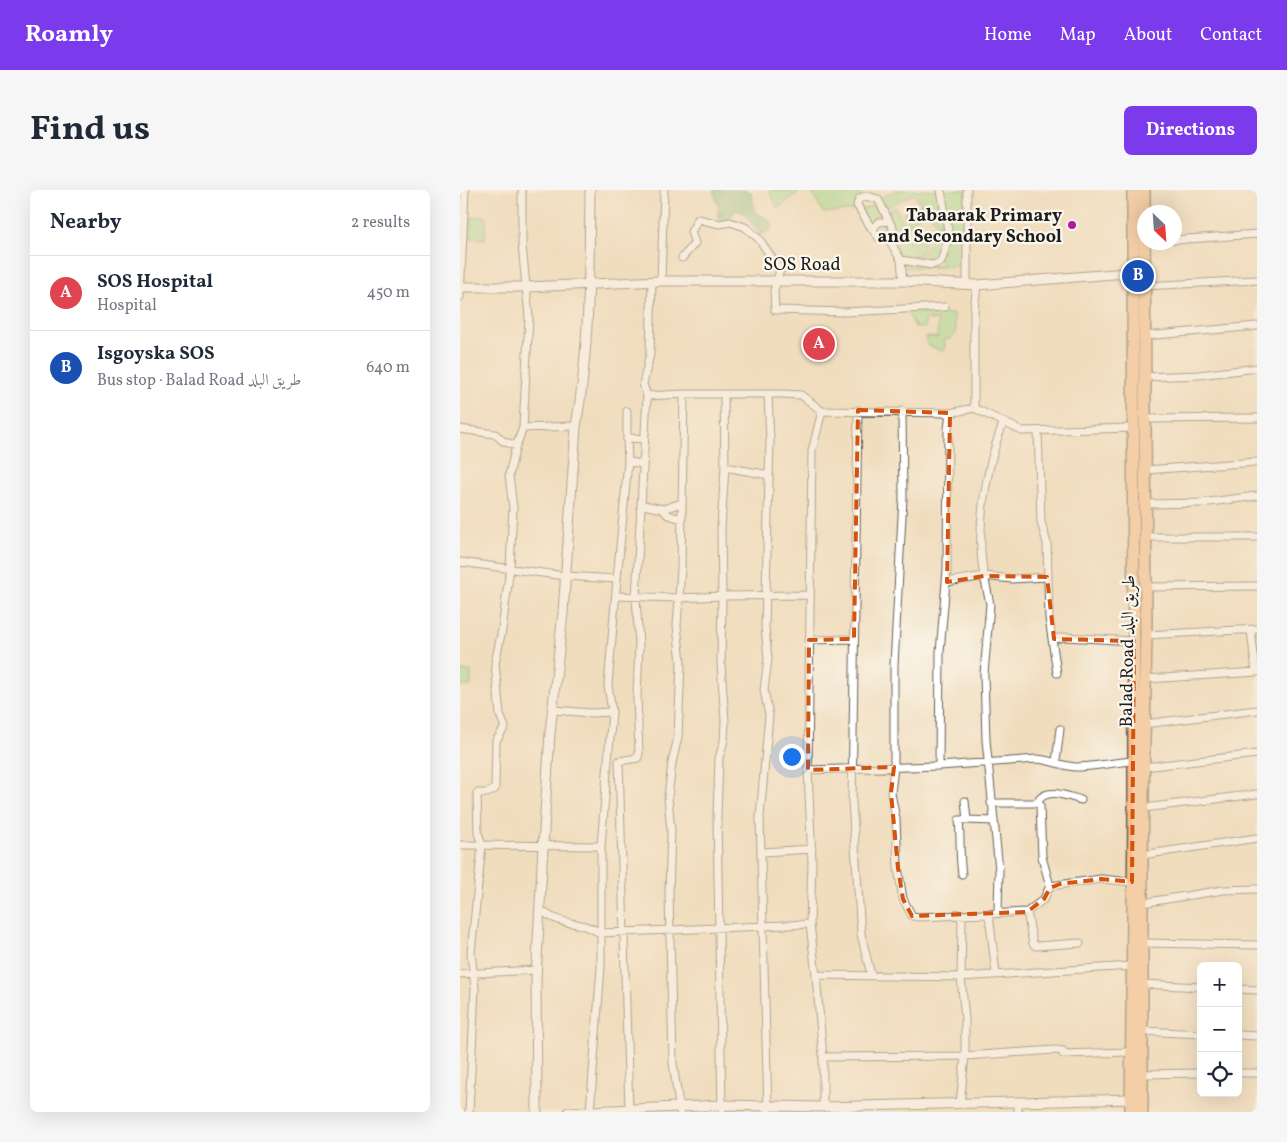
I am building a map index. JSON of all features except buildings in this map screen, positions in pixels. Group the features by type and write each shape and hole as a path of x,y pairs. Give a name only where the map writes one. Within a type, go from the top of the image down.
{"highway":[{"name":"Balad Road طريق البلد","path":"1131,1112 1134,428 1139,272 1133,190"},
{"name":"Balad Road طريق البلد","path":"1144,190 1144,205"},
{"name":"Balad Road طريق البلد","path":"1142,1112 1142,855 1146,679 1145,336 1144,286 1139,272 1143,250"}],"street":[{"path":"460,297 465,190"},
{"path":"469,1112 475,974 471,953 482,846 478,833 477,792 487,793 495,789 496,741 505,727 500,715 495,663 502,630 510,567 513,508 509,475 516,446 523,428 528,346 527,287 522,245 522,190"},
{"path":"537,1112 536,970 541,910 543,846 550,733 554,710 566,576 576,426 582,397 589,285 590,190"},
{"path":"629,1110 629,1050 625,1006 626,957 620,858 622,793 619,761 638,758 639,754 637,697 639,644 636,597 646,439 647,396 643,384 650,354 664,190"},
{"path":"901,260 932,265 941,262 949,236 941,190"},
{"path":"967,190 967,284"},
{"path":"865,196 878,199 893,231 888,238 879,238 872,229 857,206 859,199 865,196"},
{"path":"682,258 687,255 695,243 692,232 698,219 720,224 730,222 745,227 759,239 780,270 776,280 773,302 775,310 844,312 945,307"},
{"path":"872,229 879,222 889,221"},
{"path":"1182,239 1257,234"},
{"path":"888,238 901,260 903,281"},
{"name":"SOS Road","path":"461,287 527,287 657,281 776,280 903,281 977,285 1139,272"},
{"path":"1144,286 1257,280"},
{"path":"974,408 974,310 977,285"},
{"path":"1145,336 1257,326"},
{"path":"1145,377 1199,375 1257,368"},
{"path":"647,396 684,394 801,395 822,410 950,413 974,408 1022,431 1134,428"},
{"path":"680,1109 673,1063 668,797 678,738 681,662 677,626 682,519 684,394"},
{"path":"722,1108 717,779 725,721 721,664 721,528 725,467 724,394"},
{"path":"768,395 769,475 765,627 768,659 764,690 769,715 760,817 763,852 768,1109"},
{"path":"818,1109 823,1056 810,924 812,849 808,770 809,640 813,524 812,451 822,410"},
{"path":"858,410 852,768 854,839 861,934 871,975"},
{"path":"590,1111 601,967 601,846 612,712 608,685 628,462 627,411"},
{"path":"902,411 903,498 894,664 894,767 891,793 896,819 898,868 903,900 908,913 919,917 1027,912 1044,899 1050,886 1042,857 1040,808 1037,803"},
{"path":"939,766 940,652 947,582 950,413"},
{"path":"1145,420 1257,418"},
{"path":"998,912 999,870 987,762 984,674 990,604 980,545 983,500 993,448 1003,423"},
{"path":"523,428 576,426"},
{"path":"460,430 495,434 503,441 516,446"},
{"path":"1038,431 1041,522 1046,543 1049,618 1054,639 1057,673"},
{"path":"627,438 646,439"},
{"path":"628,462 643,464"},
{"path":"1145,470 1257,462"},
{"path":"725,467 769,475"},
{"path":"1146,504 1201,502 1257,496"},
{"path":"643,505 663,509 682,503"},
{"path":"663,509 668,515 682,519"},
{"path":"1146,537 1257,537"},
{"path":"460,562 510,567 566,576 617,579"},
{"path":"947,582 984,576 1012,579 1047,577"},
{"path":"1146,587 1257,586"},
{"path":"616,596 679,598 810,595"},
{"path":"1146,635 1220,629 1254,629 1256,672 1146,679"},
{"path":"1054,639 1065,637 1134,641"},
{"path":"809,640 854,639"},
{"path":"554,710 592,714 612,712"},
{"path":"1144,724 1257,710"},
{"path":"1056,762 1060,729"},
{"path":"1144,767 1257,754"},
{"path":"808,770 939,766 1038,760 1074,767 1134,761"},
{"path":"1037,803 1040,796 1046,793 1081,800"},
{"path":"1144,808 1257,794"},
{"path":"965,801 967,820"},
{"path":"991,803 1037,803"},
{"path":"962,874 959,856 961,841 959,820 994,821"},
{"path":"1142,855 1257,838"},
{"path":"460,845 601,846"},
{"path":"763,852 812,849"},
{"path":"1050,886 1101,878 1132,882"},
{"path":"1142,903 1222,890 1257,889"},
{"path":"541,910 557,921 588,925 600,932 810,924"},
{"path":"1027,912 1033,944 1036,946 1080,943"},
{"path":"957,914 962,919 961,977 965,1056 960,1104"},
{"path":"989,914 996,974"},
{"path":"1142,942 1257,945"},
{"path":"816,975 961,977 1131,966"},
{"path":"460,974 536,970"},
{"path":"1142,984 1197,987"},
{"path":"1242,989 1257,990"},
{"path":"1142,1031 1197,1034"},
{"path":"1242,1036 1257,1036"},
{"path":"823,1056 965,1056 1056,1050 1063,1050 1063,1054 1131,1052"},
{"path":"1142,1074 1197,1073"},
{"path":"1242,1073 1257,1073"},
{"path":"568,1112 722,1108 818,1109 960,1104 1018,1108 1131,1099"}],"highlighted area":[{"path":"858,410 950,413 947,582 984,576 1047,577 1054,639 1134,641 1132,882 1101,879 1060,884 1050,888 1044,899 1027,912 912,916 903,899 898,868 891,793 894,767 808,770 809,640 854,639"}],"green space":[{"path":"713,190 744,190 751,192 755,212 768,219 773,227 766,233 760,234 744,213 736,210 724,222 719,220 717,211 721,215"},
{"path":"769,190 802,190 778,208"},
{"path":"810,190 857,190 861,197 858,210 824,213"},
{"path":"895,190 937,190 940,204 938,190 966,190 963,266 906,268 905,265 909,264 934,266 944,263 939,258 932,262 903,262 895,245 903,238 907,242 939,222 934,220 927,211 909,223 903,213 922,204 913,194 884,209 878,200","holes":["941,222 941,253 940,233 926,247 924,253 910,259 922,251 924,242 937,232"]},
{"path":"877,201 885,219 877,220 872,225 860,210 870,207"},
{"path":"895,207 904,222 912,225 893,239 894,234 886,212"},
{"path":"471,217 486,217 485,239 470,238"},
{"path":"887,223 891,229 889,234 882,237 876,232 876,227"},
{"path":"909,312 954,314 956,332 951,339 944,340 946,349 940,351 930,346 926,340 926,336 937,338 938,321 925,319 925,328 915,327 908,314"},
{"path":"460,671 471,671 471,686 460,686"}],"place":[{"name":"Tabaarak Primary and Secondary School","path":"1072,225"},
{"name":"Isgoyska SOS","path":"1138,276"},
{"name":"SOS Hospital","path":"819,344"}]}
